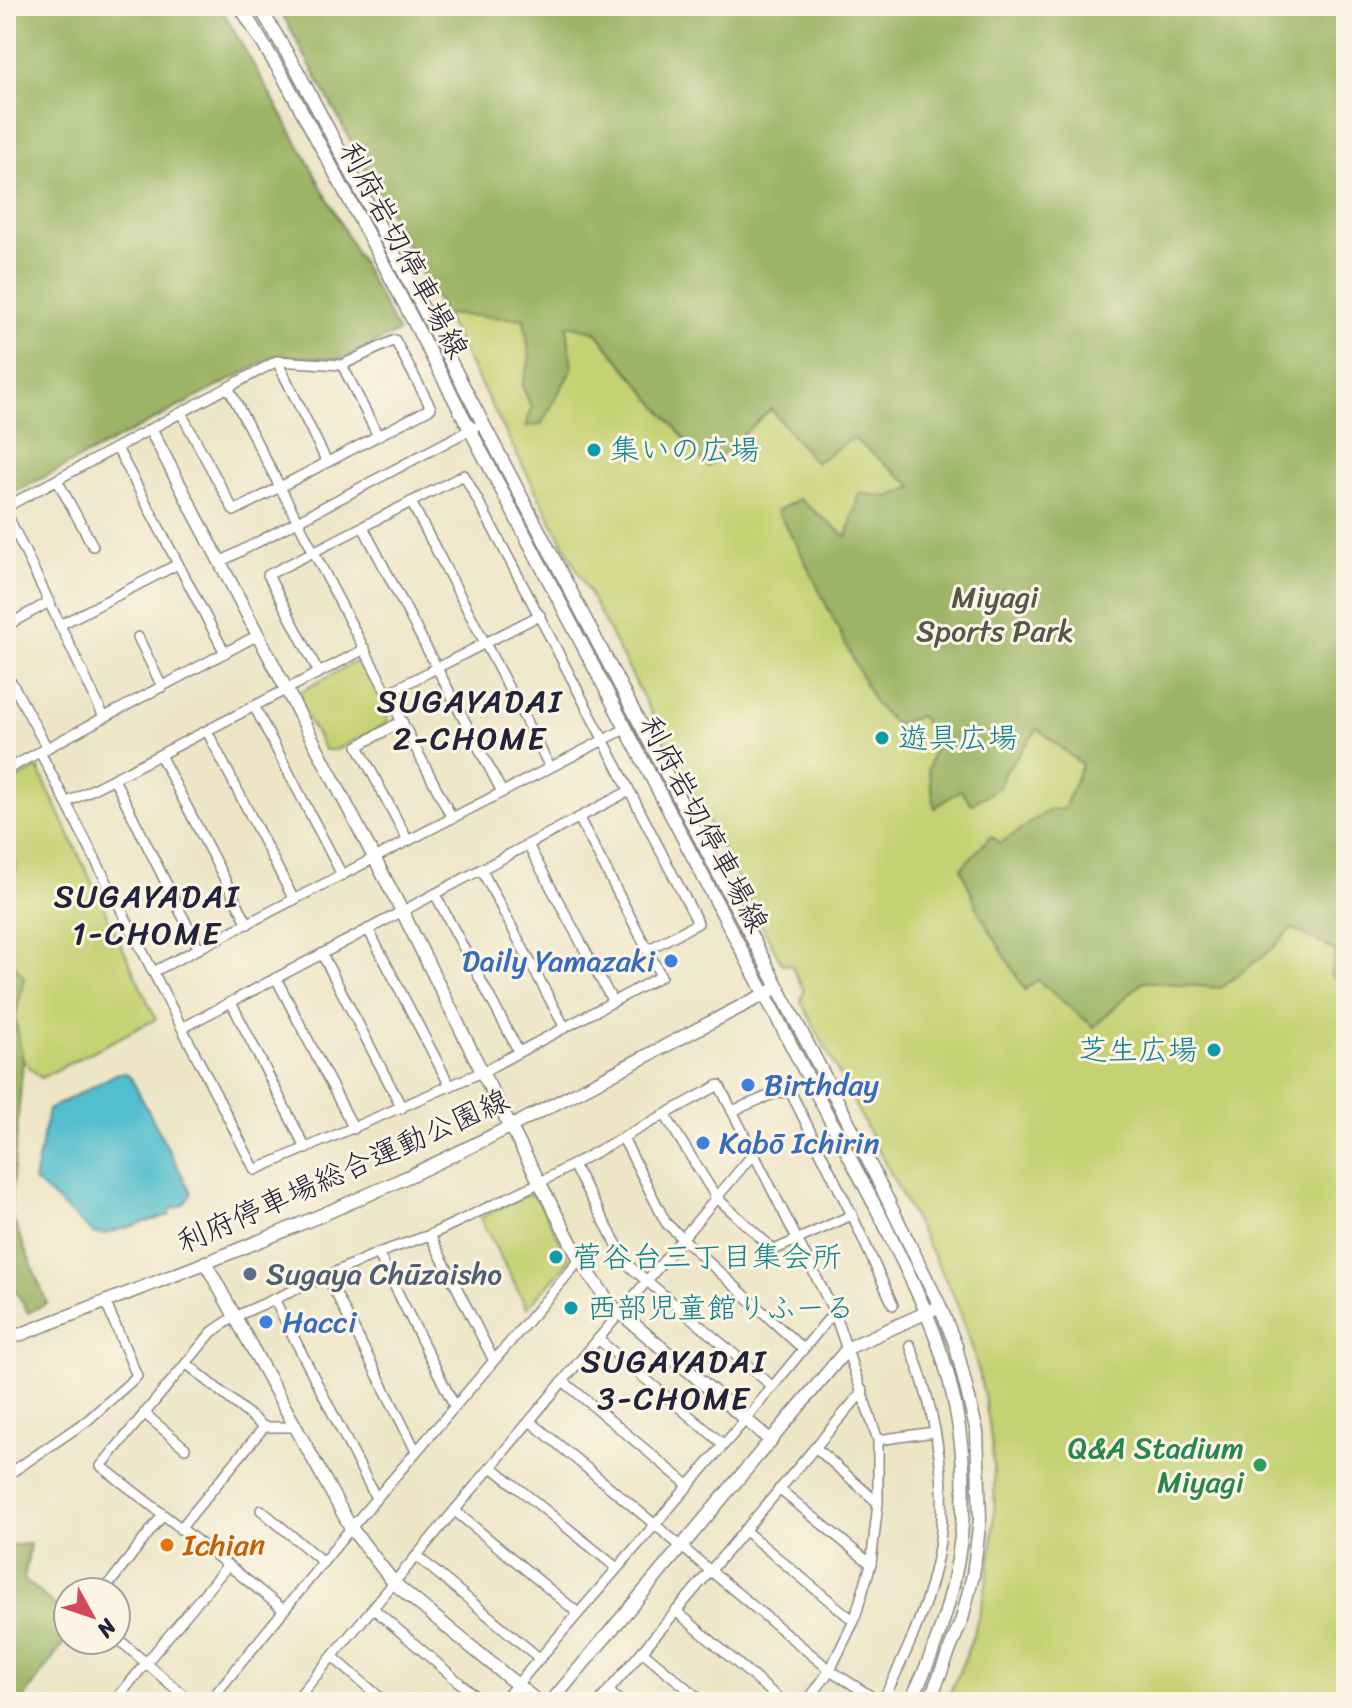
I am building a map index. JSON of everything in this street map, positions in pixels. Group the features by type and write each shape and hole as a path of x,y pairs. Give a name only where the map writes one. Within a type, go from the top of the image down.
{"main road":[{"name":"利府岩切停車場線","path":"240,6 284,78 476,427 778,987 940,1306 960,1360 977,1432 980,1519 973,1575 962,1619 929,1702"},
{"name":"利府岩切停車場線","path":"259,6 337,145 625,729 884,1223 926,1312 944,1361 960,1424 966,1476 959,1565 945,1622 935,1651 910,1702"},
{"path":"151,430 375,858 509,1127 597,1288 620,1312 771,1441"},
{"name":"利府停車場総合運動公園線","path":"6,1340 205,1262 391,1184 509,1127 778,987"},
{"path":"205,1262 351,1528 395,1584 538,1702"},
{"path":"551,1702 848,1348 940,1306"}],"street":[{"path":"104,717 6,509 57,480 277,361 342,365 395,340 431,408 234,511 181,413"},
{"path":"277,361 327,462"},
{"path":"342,365 378,436"},
{"path":"228,387 452,818"},
{"path":"220,562 476,427"},
{"path":"117,448 225,653"},
{"path":"319,673 268,575 464,475 540,615 698,923 647,950"},
{"path":"57,480 93,546"},
{"path":"411,502 550,767"},
{"path":"363,527 502,792"},
{"path":"60,625 178,564"},
{"path":"6,626 49,602"},
{"path":"388,693 540,615"},
{"path":"6,770 258,635"},
{"path":"138,637 162,687"},
{"path":"66,803 365,649"},
{"path":"12,683 66,803 255,1170 482,1072 661,976 579,818"},
{"path":"254,706 342,875"},
{"path":"402,721 358,746 408,841"},
{"path":"153,972 625,729"},
{"path":"207,731 294,900"},
{"path":"160,755 248,924"},
{"path":"114,779 199,949"},
{"path":"182,1028 629,791"},
{"path":"528,845 613,1002"},
{"path":"481,869 565,1028"},
{"path":"435,894 519,1052"},
{"path":"368,929 450,1086"},
{"path":"322,954 402,1108"},
{"path":"276,978 354,1129"},
{"path":"231,1002 306,1149"},
{"path":"284,1610 101,1466 144,1413 212,1332 234,1317 378,1253 430,1235 539,1183 719,1085 834,1312 878,1440 878,1503 871,1564 854,1621 830,1670 807,1702"},
{"path":"732,1111 778,1092 791,1093 893,1305"},
{"path":"665,1115 716,1197 774,1250 852,1215"},
{"path":"623,1138 666,1223 803,1349"},
{"path":"294,1702 754,1153"},
{"path":"573,1165 628,1265 772,1386"},
{"path":"430,1235 493,1359"},
{"path":"378,1253 455,1407"},
{"path":"209,1702 376,1498 580,1260"},
{"path":"327,1276 416,1451"},
{"path":"274,1299 376,1498"},
{"path":"6,1476 88,1420 137,1376 105,1301"},
{"path":"502,1702 834,1312"},
{"path":"598,1339 723,1444"},
{"path":"530,1421 830,1670 881,1702 920,1619 935,1569 943,1492 921,1373 910,1345"},
{"path":"186,1363 264,1427 295,1427"},
{"path":"563,1381 688,1485"},
{"path":"599,1702 863,1391"},
{"path":"144,1413 185,1448"},
{"path":"180,1529 264,1427"},
{"path":"878,1440 934,1432"},
{"path":"815,1447 878,1503"},
{"path":"492,1467 617,1568"},
{"path":"779,1489 871,1564"},
{"path":"261,1510 323,1562"},
{"path":"455,1511 578,1613"},
{"path":"115,1576 162,1516"},
{"path":"744,1530 854,1621"},
{"path":"418,1557 539,1658"},
{"path":"114,1702 228,1565"},
{"path":"374,1609 482,1702"},
{"path":"676,1611 783,1702"},
{"path":"132,1651 191,1702"},
{"path":"642,1651 703,1702"},
{"path":"333,1657 385,1702"},
{"path":"608,1691 621,1702"}],"green space":[{"path":"6,6 220,6 304,154 398,332 342,359 276,356 6,497"},
{"path":"278,6 1346,6 1346,988 1330,975 1336,951 1292,928 1273,948 1221,988 1143,981 1094,1027 1037,980 1025,990 980,914 961,868 991,836 1001,843 1049,810 1064,809 1082,765 1038,729 1005,772 999,787 972,804 960,790 935,808 928,769 936,740 920,716 896,725 875,704 797,545 777,511 799,499 847,537 859,493 889,497 914,487 853,438 815,463 771,409 708,467 595,331 567,325 572,369 541,425 526,426 532,408 522,386 530,359 524,319 444,314"},
{"name":"Miyagi Sports Park","path":"1114,248 1346,435 1346,1702 945,1702 967,1653 982,1603 991,1552 994,1500 992,1449 984,1397 972,1346 954,1296 801,1001 804,991 791,965 782,964 444,314"},
{"path":"355,662 367,672 378,689 386,708 387,724 336,750 325,750 298,702 298,693"},
{"path":"38,768 156,1019 41,1078 23,1061 15,1018 24,978 6,954 6,902 16,867 6,843 6,784"},
{"path":"6,954 24,978 15,1018 23,1061 10,1212 47,1303 28,1313 6,1273"},
{"path":"528,1194 536,1195 570,1260 527,1308 480,1218"},
{"path":"30,1544 24,1579 52,1603 54,1656 25,1697 25,1702 6,1702 6,1546"}],"water":[{"path":"118,1073 126,1073 131,1078 191,1195 183,1205 169,1210 170,1215 105,1234 94,1234 34,1181 48,1110"}],"place":[{"name":"集いの広場","path":"594,450"},
{"name":"遊具広場","path":"882,738"},
{"name":"Daily Yamazaki","path":"671,961"},
{"name":"芝生広場","path":"1214,1050"},
{"name":"Birthday","path":"748,1085"},
{"name":"Kabō Ichirin","path":"703,1143"},
{"name":"菅谷台三丁目集会所","path":"556,1257"},
{"name":"Sugaya Chūzaisho","path":"250,1274"},
{"name":"西部児童館りふーる","path":"571,1308"},
{"name":"Hacci","path":"266,1322"},
{"name":"Q&A Stadium Miyagi","path":"1260,1465"},
{"name":"Ichian","path":"167,1545"}],"district":[{"name":"SUGAYADAI 2-CHOME","path":"470,720"},
{"name":"SUGAYADAI 1-CHOME","path":"147,914"},
{"name":"SUGAYADAI 3-CHOME","path":"674,1380"}]}
